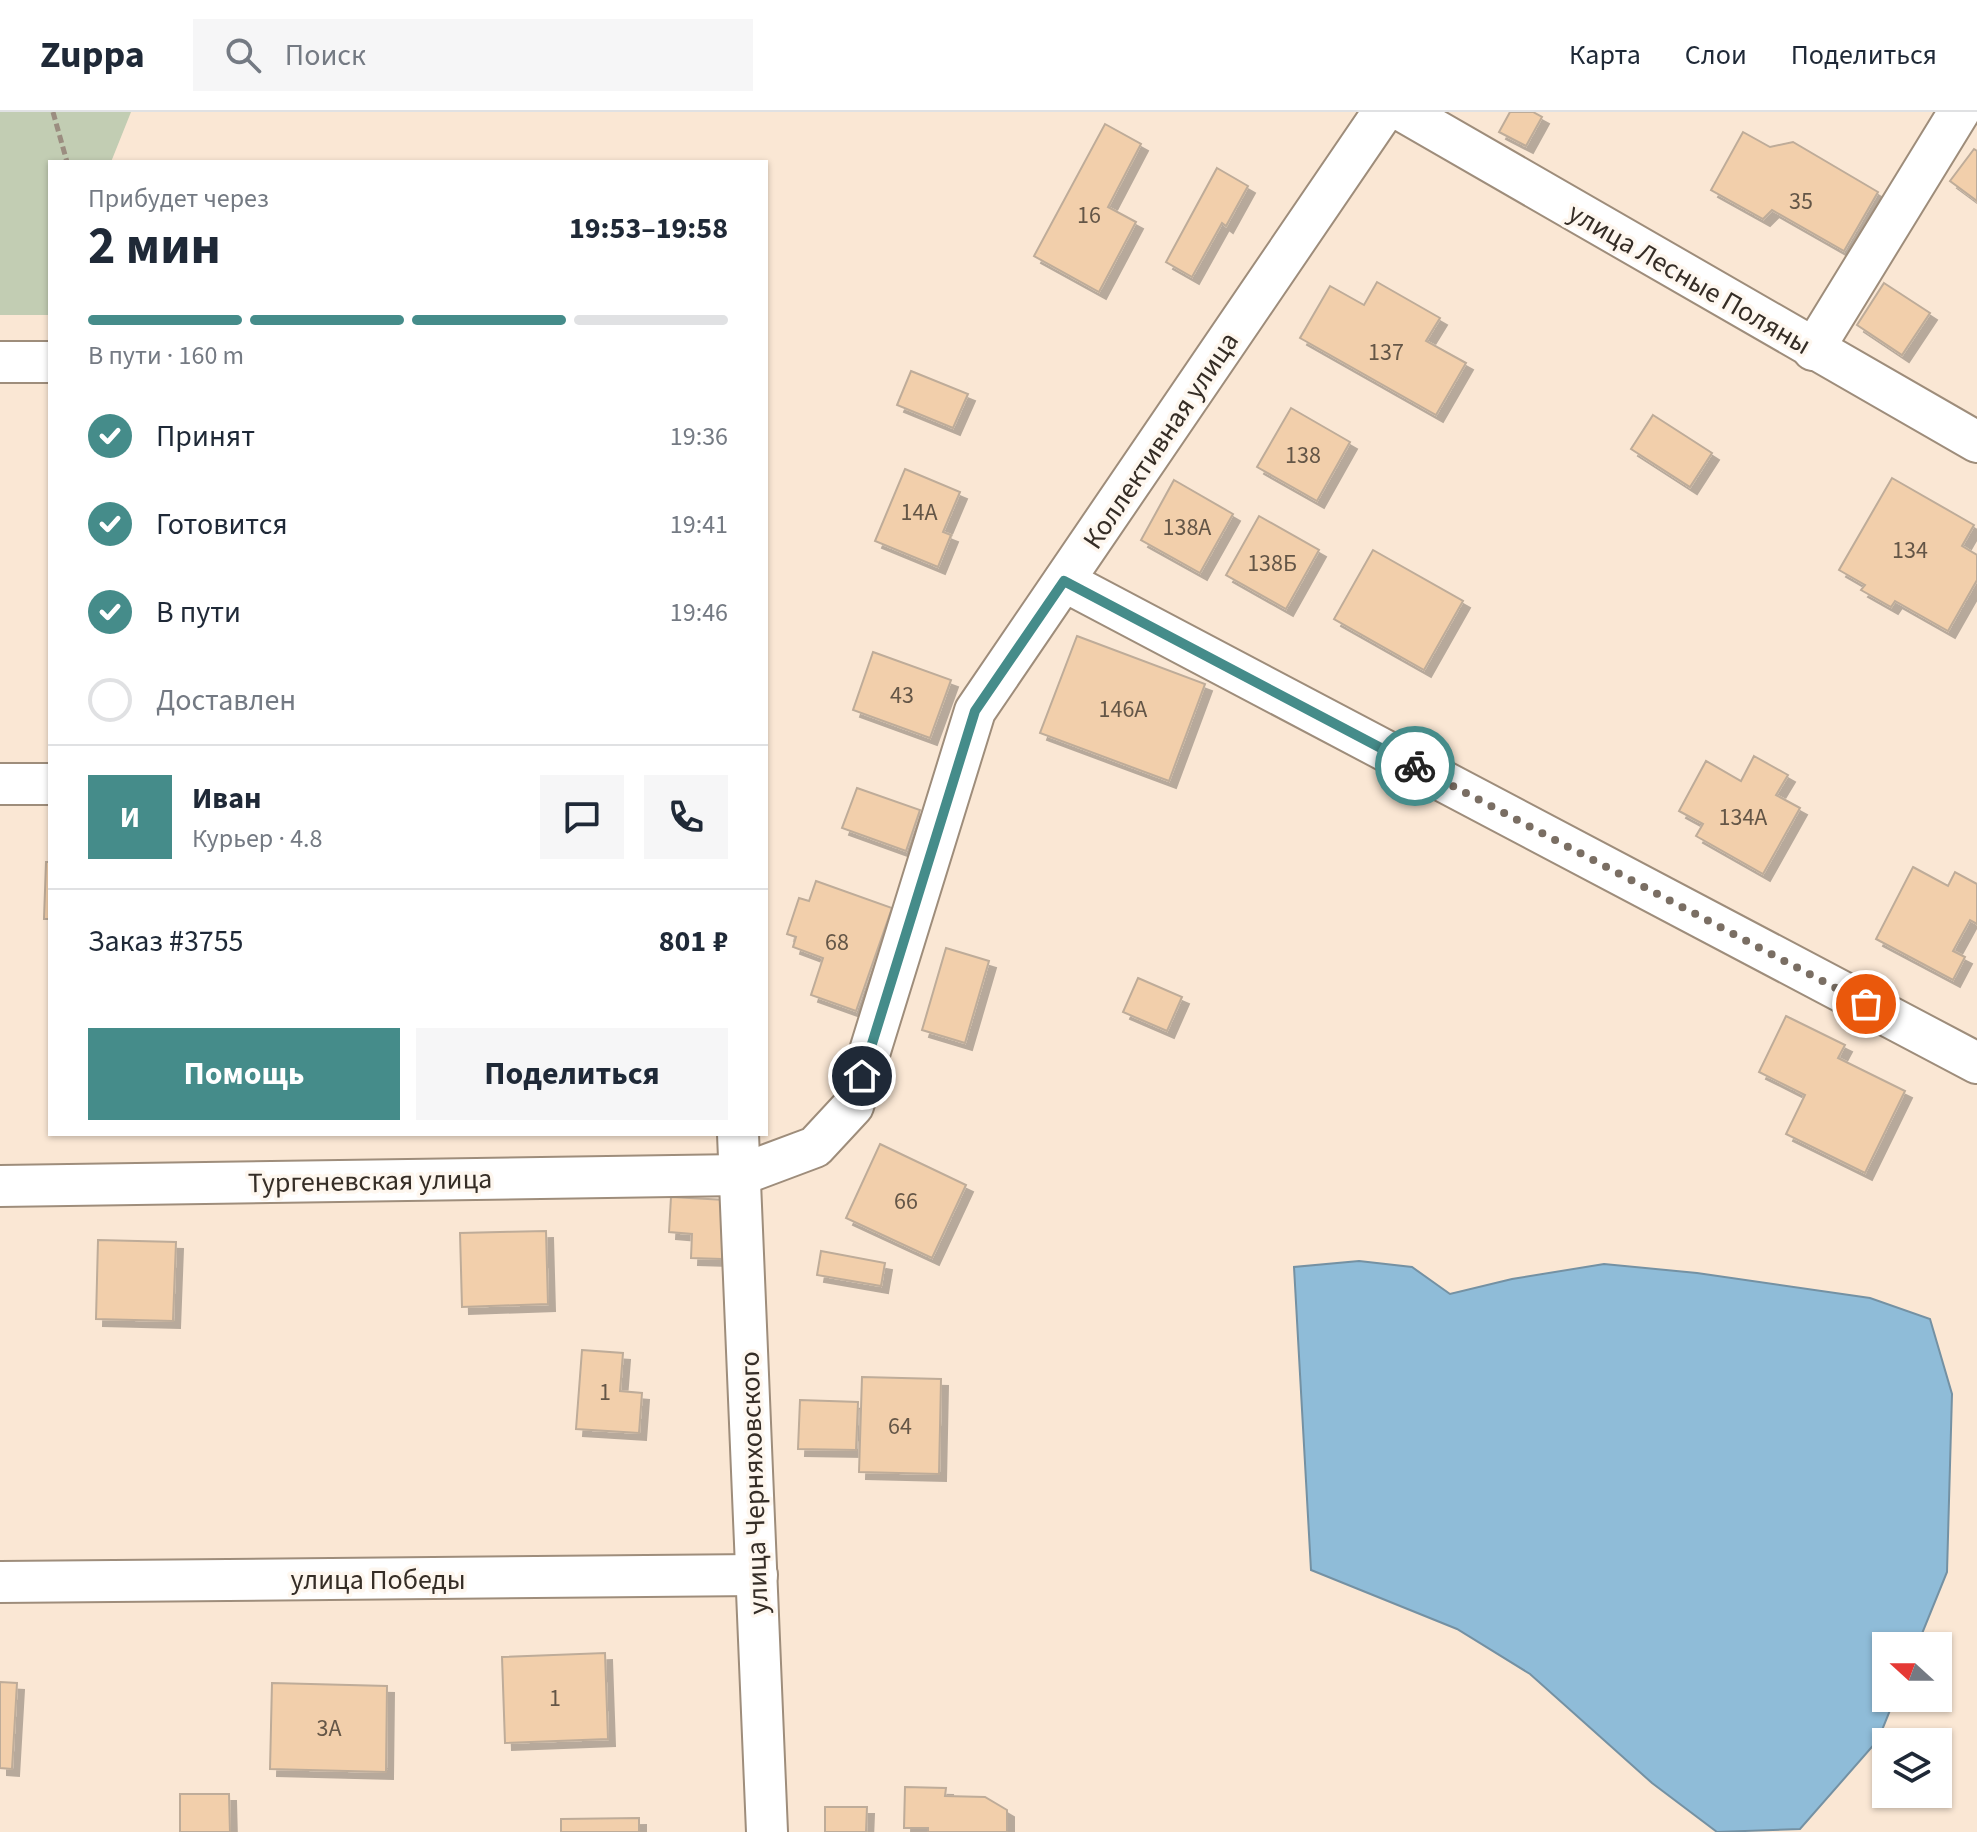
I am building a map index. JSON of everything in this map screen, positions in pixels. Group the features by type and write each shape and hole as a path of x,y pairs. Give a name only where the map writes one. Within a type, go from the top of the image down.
{"street":[{"name":"Коллективная улица","path":"740,1175 815,1147 853,1106 975,711 1383,112"},
{"name":"улица Лесные Поляны","path":"1404,112 1977,442"},
{"path":"1813,350 1959,112"},
{"path":"0,362 48,362"},
{"path":"1064,581 1977,1063"},
{"path":"0,784 48,784"},
{"name":"улица Черняховского","path":"738,1136 767,1832"},
{"name":"Тургеневская улица","path":"0,1186 740,1175"},
{"name":"улица Победы","path":"0,1582 757,1575"}],"path":[{"path":"53,112 66,160"}],"green space":[{"path":"0,112 131,112 112,160 48,160 48,315 0,315"}],"water":[{"path":"1359,1261 1412,1267 1450,1294 1512,1279 1604,1264 1697,1273 1870,1298 1930,1319 1952,1394 1947,1572 1923,1632 1872,1632 1872,1712 1889,1712 1883,1728 1872,1728 1872,1747 1800,1829 1717,1832 1652,1783 1530,1674 1457,1629 1311,1570 1294,1267"}],"building":[{"path":"1510,112 1533,112 1542,117 1526,146 1499,132"},
{"path":"1105,124 1141,144 1108,207 1136,222 1099,292 1034,256"},
{"path":"1743,132 1770,147 1793,142 1878,192 1844,251 1772,210 1763,219 1711,190"},
{"path":"1974,149 1977,151 1977,201 1950,181"},
{"path":"1217,168 1248,186 1226,226 1222,223 1192,277 1166,262"},
{"path":"1377,282 1440,318 1426,341 1466,363 1436,415 1300,338 1330,286 1364,305"},
{"path":"1884,283 1930,313 1902,355 1857,325"},
{"path":"911,371 968,394 953,428 897,405"},
{"path":"1291,408 1350,442 1317,501 1257,467"},
{"path":"1653,415 1712,453 1690,487 1631,449"},
{"path":"905,469 960,492 943,532 951,535 938,567 875,541"},
{"path":"1892,478 1974,525 1962,546 1977,555 1977,580 1948,631 1895,601 1891,607 1861,590 1865,585 1839,570"},
{"path":"1174,480 1233,514 1200,573 1141,540"},
{"path":"1259,516 1319,550 1286,609 1226,575"},
{"path":"1373,550 1463,601 1424,670 1334,619"},
{"path":"1077,636 1205,684 1169,781 1040,733"},
{"path":"873,652 951,680 930,738 853,710"},
{"path":"1754,756 1788,775 1776,795 1800,808 1763,874 1696,836 1703,824 1679,811 1706,761 1741,781"},
{"path":"857,788 920,810 906,851 842,828"},
{"path":"46,862 48,862 48,919 44,919"},
{"path":"1913,867 1948,886 1955,872 1977,884 1977,924 1970,920 1953,951 1965,957 1953,980 1876,939"},
{"path":"816,881 892,908 856,1011 811,995 823,958 793,947 796,937 787,934 799,898 809,901"},
{"path":"946,948 989,961 965,1043 922,1030"},
{"path":"1138,978 1182,997 1167,1031 1123,1012"},
{"path":"1786,1016 1845,1045 1838,1058 1905,1091 1865,1173 1786,1134 1805,1095 1759,1072"},
{"path":"880,1144 966,1185 932,1258 846,1218"},
{"path":"671,1197 726,1200 722,1259 691,1258 692,1234 669,1232"},
{"path":"546,1231 548,1304 462,1307 460,1233"},
{"path":"98,1240 176,1242 173,1321 96,1319"},
{"path":"821,1251 885,1263 881,1286 817,1275"},
{"path":"582,1350 623,1353 620,1391 642,1393 639,1433 576,1429"},
{"path":"862,1377 941,1379 939,1474 859,1472"},
{"path":"800,1400 858,1402 856,1450 798,1449"},
{"path":"605,1653 608,1739 505,1743 502,1657"},
{"path":"0,1682 17,1683 12,1769 0,1768"},
{"path":"272,1683 387,1686 386,1772 270,1769"},
{"path":"905,1787 946,1788 945,1796 985,1797 1007,1810 1007,1832 928,1832 928,1828 904,1828"},
{"path":"180,1794 229,1794 230,1832 180,1832"},
{"path":"825,1807 867,1807 866,1832 825,1832"},
{"path":"639,1818 639,1832 561,1832 561,1819"}],"way so far":[{"path":"1415,766 1866,1004"}],"route":[{"path":"862,1076 975,711 1064,581 1415,766"}]}
